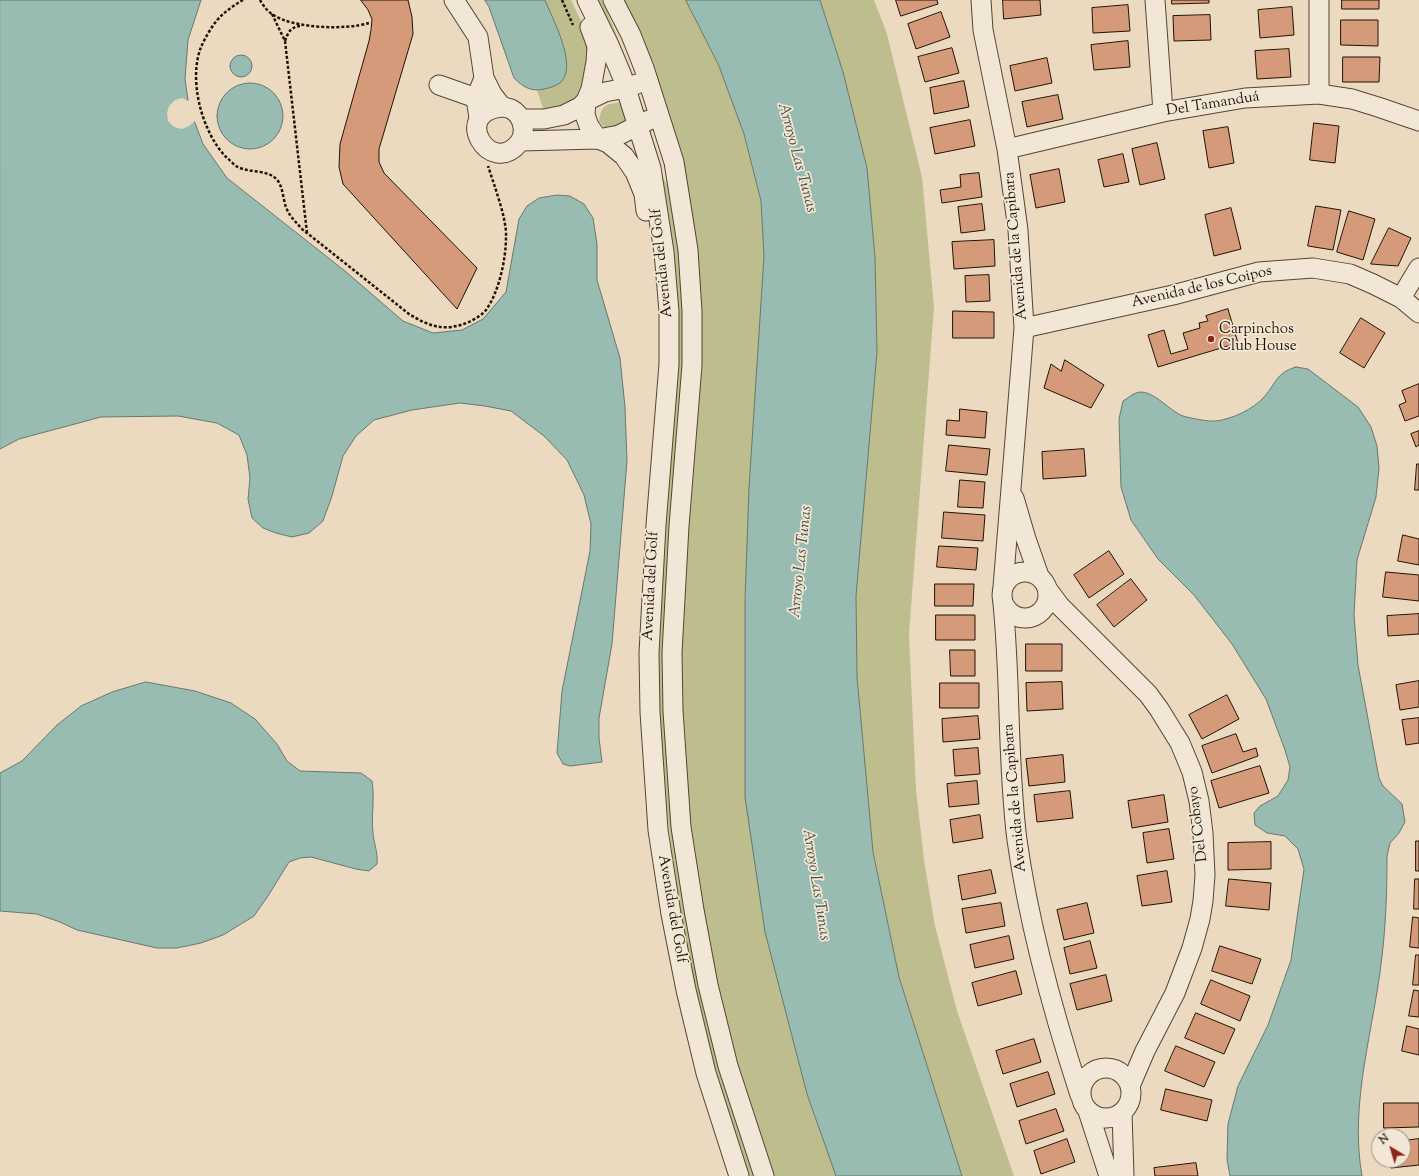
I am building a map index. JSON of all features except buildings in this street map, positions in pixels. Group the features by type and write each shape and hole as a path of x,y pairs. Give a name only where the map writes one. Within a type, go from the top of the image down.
{"street":[{"path":"454,0 478,37 484,78 492,94 502,106"},
{"path":"577,0 597,46 596,62 591,89 586,101 585,115 589,126 598,139 608,142 624,156 635,172 644,194 669,364"},
{"name":"Avenida del Golf","path":"587,0 609,45 626,88 651,168 664,252 669,312 669,364 656,525 648,653 658,830 671,914 686,990 706,1073 739,1176"},
{"name":"Avenida del Golf","path":"613,0 631,35 648,80 674,162 688,250 692,311 692,365 679,526 672,653 673,711 681,827 708,985 728,1066 764,1176"},
{"name":"Avenida de la Capibara","path":"970,0 983,30"},
{"name":"Avenida de la Capibara","path":"981,0 983,30 1007,149 1018,230 1024,328 1003,596 1017,838 1024,883 1046,983 1066,1049 1109,1176"},
{"path":"1155,0 1163,112"},
{"path":"1319,0 1319,94"},
{"path":"479,118 485,112 493,108 502,106 511,109 521,119 523,132 521,141 515,148 507,152 498,153 489,151 482,145 477,137 476,128 479,118 476,98 484,78"},
{"path":"521,119 544,119 564,115 580,107 586,101 605,92 626,88 648,80"},
{"path":"439,85 476,98"},
{"name":"Del Tamanduá","path":"1007,149 1163,112 1245,98 1319,94 1365,103 1419,121"},
{"path":"521,141 598,139 619,135 659,116"},
{"name":"Avenida de los Coipos","path":"1024,328 1173,295 1259,272 1283,269 1313,268 1350,274 1401,298 1419,313"},
{"path":"1401,298 1419,268"},
{"name":"Avenida de la Capibara","path":"1011,487 1026,539 1043,583"},
{"path":"1006,636 1015,626 1043,610 1048,597 1043,583 1025,571 1018,572 1006,581 1003,596 1011,614 1017,617 1028,618"},
{"name":"Del Cobayo","path":"1043,583 1060,606 1148,694 1159,709 1180,743 1192,772 1199,801 1204,833 1205,875 1200,919 1192,948 1175,993 1145,1051 1130,1086"},
{"name":"Del Cobayo","path":"1028,618 1057,619 1080,626"},
{"path":"1066,1049 1102,1069 1117,1070 1123,1074 1130,1086 1130,1100 1122,1112 1109,1118 1101,1118 1094,1115 1084,1103 1083,1081 1102,1069"},
{"name":"Del Cobayo","path":"1102,1069 1128,1062 1145,1051"},
{"path":"1122,1112 1124,1176"}],"path":[{"path":"243,0 222,15 211,30 201,48 197,65 196,89 211,138 219,150 236,166 252,172 263,172 272,175 279,182 286,208 291,217 307,233 409,314 423,323 441,328 458,327 474,320 485,311 493,298 504,265 506,237 505,226 482,145"},
{"path":"257,0 261,1 272,14 285,41 307,233"},
{"path":"562,0 574,26"},
{"path":"272,14 301,26"},
{"path":"285,41 291,29 301,26 338,27 364,25 369,23"}],"shaded area":[{"path":"545,0 571,0 588,36 592,55 579,103 544,111 537,90 554,86 566,71 567,65 563,46"},
{"path":"596,0 602,0 634,77 630,77"},
{"path":"622,0 686,0 719,66 744,134 761,201 764,256 745,600 745,797 807,1094 836,1176 772,1176 731,1048 706,943 693,857 685,779 679,648 696,388 702,347 693,219 679,155"},
{"path":"820,0 874,0 887,34 922,177 934,307 909,634 916,790 924,860 935,926 957,1011 1014,1176 962,1176 899,977 873,852 857,677 856,596 877,352 875,257 867,168 843,72"},
{"path":"622,102 628,120 614,129 604,127 599,121 603,108 608,105"},
{"path":"660,172 662,172 672,196 676,217 685,331 669,777 756,1176 748,1176 730,1122 697,1001 676,883 663,779 659,710 658,629 677,333 676,275 669,219"}],"water":[{"path":"0,0 201,0 188,40 185,79 189,107 203,144 227,178 345,271 403,321 433,333 462,330 483,319 506,292 519,219 527,206 539,198 557,195 570,196 584,204 593,218 597,244 597,280 620,358 625,407 627,461 612,644 599,718 599,738 602,762 570,766 563,764 557,753 562,691 590,551 591,524 584,495 567,460 544,436 511,411 460,403 412,410 374,420 356,436 343,456 332,496 323,521 309,533 292,537 263,528 252,518 248,499 250,478 247,455 239,435 217,423 178,416 101,417 19,439 0,449"},
{"path":"485,0 545,0 558,29 565,53 567,65 561,82 551,87 535,90 524,86 514,78 489,7"},
{"name":"Arroyo Las Tunas","path":"686,0 820,0 843,72 867,168 875,257 877,352 856,596 857,677 873,852 899,977 962,1176 836,1176 807,1094 765,932 745,797 745,600 749,488 764,256 761,201 744,134 719,66"},
{"path":"241,55 249,58 252,66 249,74 241,77 233,74 230,66 233,58"},
{"path":"244,83 256,83 263,85 274,92 281,103 283,116 281,129 274,140 263,147 256,149 244,149 237,147 226,140 219,129 217,122 217,110 219,103 226,92 237,85"},
{"path":"1296,367 1308,369 1358,407 1371,427 1377,446 1379,468 1376,497 1357,560 1354,615 1358,665 1379,778 1383,786 1402,804 1405,822 1399,833 1390,843 1387,856 1386,906 1382,956 1361,1093 1359,1148 1362,1176 1230,1176 1227,1159 1228,1124 1238,1086 1268,1025 1291,960 1304,869 1298,849 1285,836 1267,833 1255,825 1254,813 1260,806 1278,796 1288,780 1290,767 1266,699 1232,644 1194,595 1158,559 1131,520 1121,487 1119,419 1123,401 1134,394 1142,392 1154,396 1183,416 1213,421 1229,418 1255,406 1284,372"},
{"path":"146,682 195,691 231,703 255,719 277,744 287,761 300,771 361,773 372,781 373,826 377,864 369,871 311,857 300,858 289,862 254,916 223,935 201,943 177,948 157,948 77,930 37,914 0,911 0,773 22,761 57,725 81,706 112,692"}],"pier":[{"path":"182,98 191,102 196,118 195,121 189,126 182,129 174,127 168,121 167,113 169,106 175,100"}],"place":[{"name":"Carpinchos Club House","path":"1211,339"}]}
